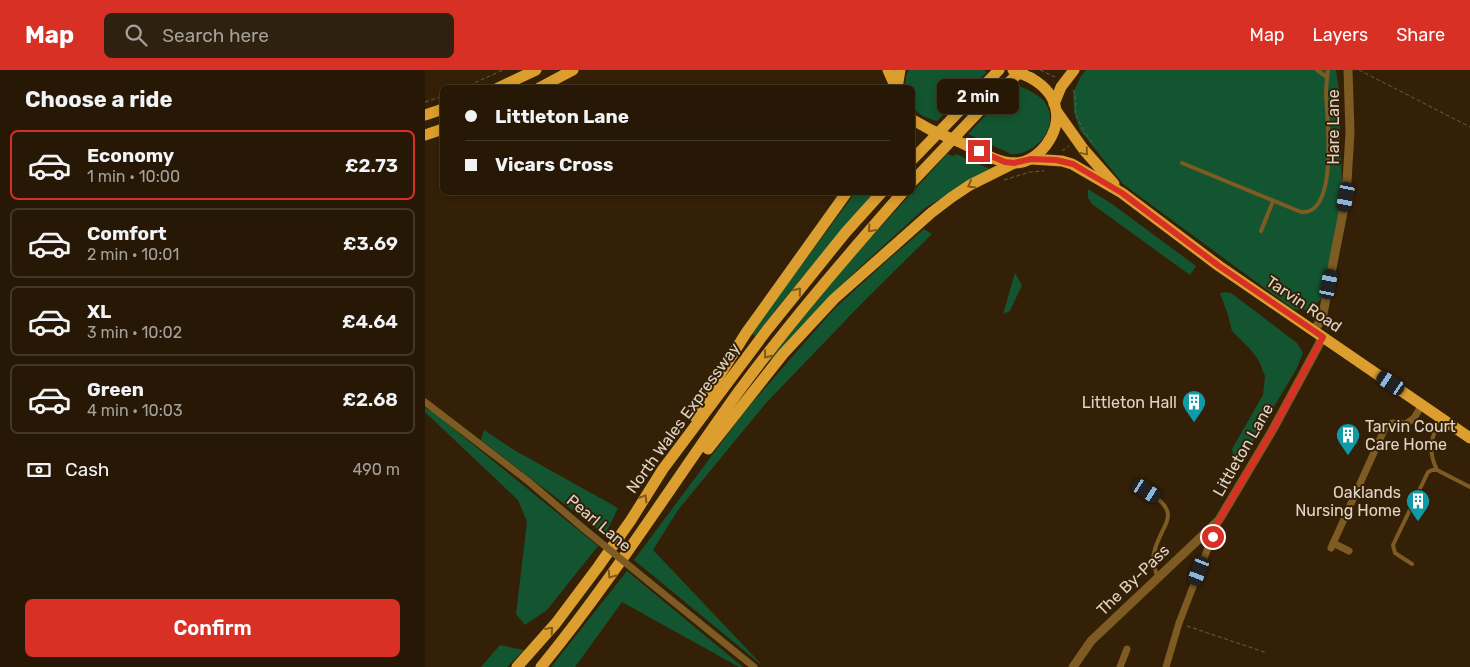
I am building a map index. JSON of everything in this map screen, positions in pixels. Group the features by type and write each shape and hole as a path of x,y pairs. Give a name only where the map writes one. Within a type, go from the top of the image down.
{"highway":[{"path":"504,85 536,70"},
{"path":"545,85 573,70"},
{"path":"888,70 896,85"},
{"path":"898,85 900,70"},
{"path":"915,157 999,70"},
{"path":"1013,70 1031,78 1046,90 1084,150 1122,193"},
{"path":"915,179 953,137 1021,70"},
{"path":"1031,159 1050,137 1056,121 1056,108 1061,87 1074,70"},
{"path":"425,115 440,110"},
{"path":"915,121 994,158 1014,163"},
{"path":"425,135 440,130"},
{"path":"669,492 706,450 783,354 834,299 923,219 970,185 1014,163 1031,159 1062,161 1073,164 1122,193"},
{"name":"Tarvin Road","path":"1122,193 1219,266 1470,438"},
{"path":"663,469 746,333 845,195"},
{"name":"North Wales Expressway","path":"517,667 556,623 598,567 631,520 663,469 767,330 846,232 879,195"},
{"name":"North Wales Expressway","path":"541,667 605,585 740,391 800,312 900,195"}],"street":[{"name":"Hare Lane","path":"1319,334 1346,197 1350,133 1348,70"},
{"name":"Littleton Lane","path":"1167,667 1179,623 1219,520 1272,431 1319,334"},
{"name":"Pearl Lane","path":"425,402 527,481 754,667"},
{"path":"1349,551 1332,546 1385,428 1392,423 1407,424 1414,418 1422,405"},
{"name":"The By-Pass","path":"1073,667 1091,641 1219,520"},
{"path":"1120,667 1127,649"}],"lane":[{"path":"1317,70 1327,77"},
{"path":"1182,163 1301,212 1308,213 1316,208 1324,190 1327,172 1329,121 1326,92 1328,70"},
{"path":"1261,231 1273,201"},
{"path":"1437,470 1431,456 1432,441 1442,418"},
{"path":"1412,564 1395,553 1393,545 1427,474 1432,470 1437,470 1470,486"},
{"path":"1147,491 1158,498 1168,511 1168,519 1154,555 1157,577"}],"path":[{"path":"470,85 503,70"},
{"path":"1359,70 1470,127"},
{"path":"425,102 440,97"},
{"path":"1179,623 1267,653"}],"green space":[{"path":"909,70 983,70 987,72 937,121 919,114 916,110 915,85 905,85"},
{"path":"1086,70 1336,70 1340,98 1343,197 1322,298 1312,307 1298,310 1293,309 1123,184 1080,130 1074,112 1073,93"},
{"path":"1015,84 1043,100 1050,118 1049,128 1038,144 1030,150 1011,154 968,134"},
{"path":"947,154 954,156 956,154 990,169 925,208 857,270 796,332 772,363 770,359 838,274 910,195 915,195 915,189"},
{"path":"1088,189 1112,204 1196,266 1190,275 1092,204 1088,198"},
{"path":"854,195 871,195 755,336 751,333"},
{"path":"924,229 932,234 867,298 766,403 678,510 653,550 764,667 634,560 745,411 834,309"},
{"path":"1015,273 1022,285 1010,311 1003,314"},
{"path":"1220,293 1231,293 1297,343 1303,353 1296,370 1245,455 1234,457 1232,449 1263,395 1265,376 1259,361 1251,350 1232,331"},
{"path":"425,408 433,412 598,546 547,610 525,625 516,614 527,522 518,500 425,412"},
{"path":"484,430 514,450 618,508 605,535 481,440"},
{"path":"627,571 743,667 739,667 622,602 575,667 551,667"},
{"path":"500,645 524,650 507,667 481,667"}],"place":[{"name":"Littleton Hall","path":"1194,423"},
{"name":"Tarvin Court Care Home","path":"1348,456"},
{"name":"Oaklands Nursing Home","path":"1418,522"}],"route":[{"path":"979,151 1005,162 1014,163 1031,159 1044,159 1073,164 1122,193 1219,266 1323,337 1272,431 1219,520 1213,537"}]}
